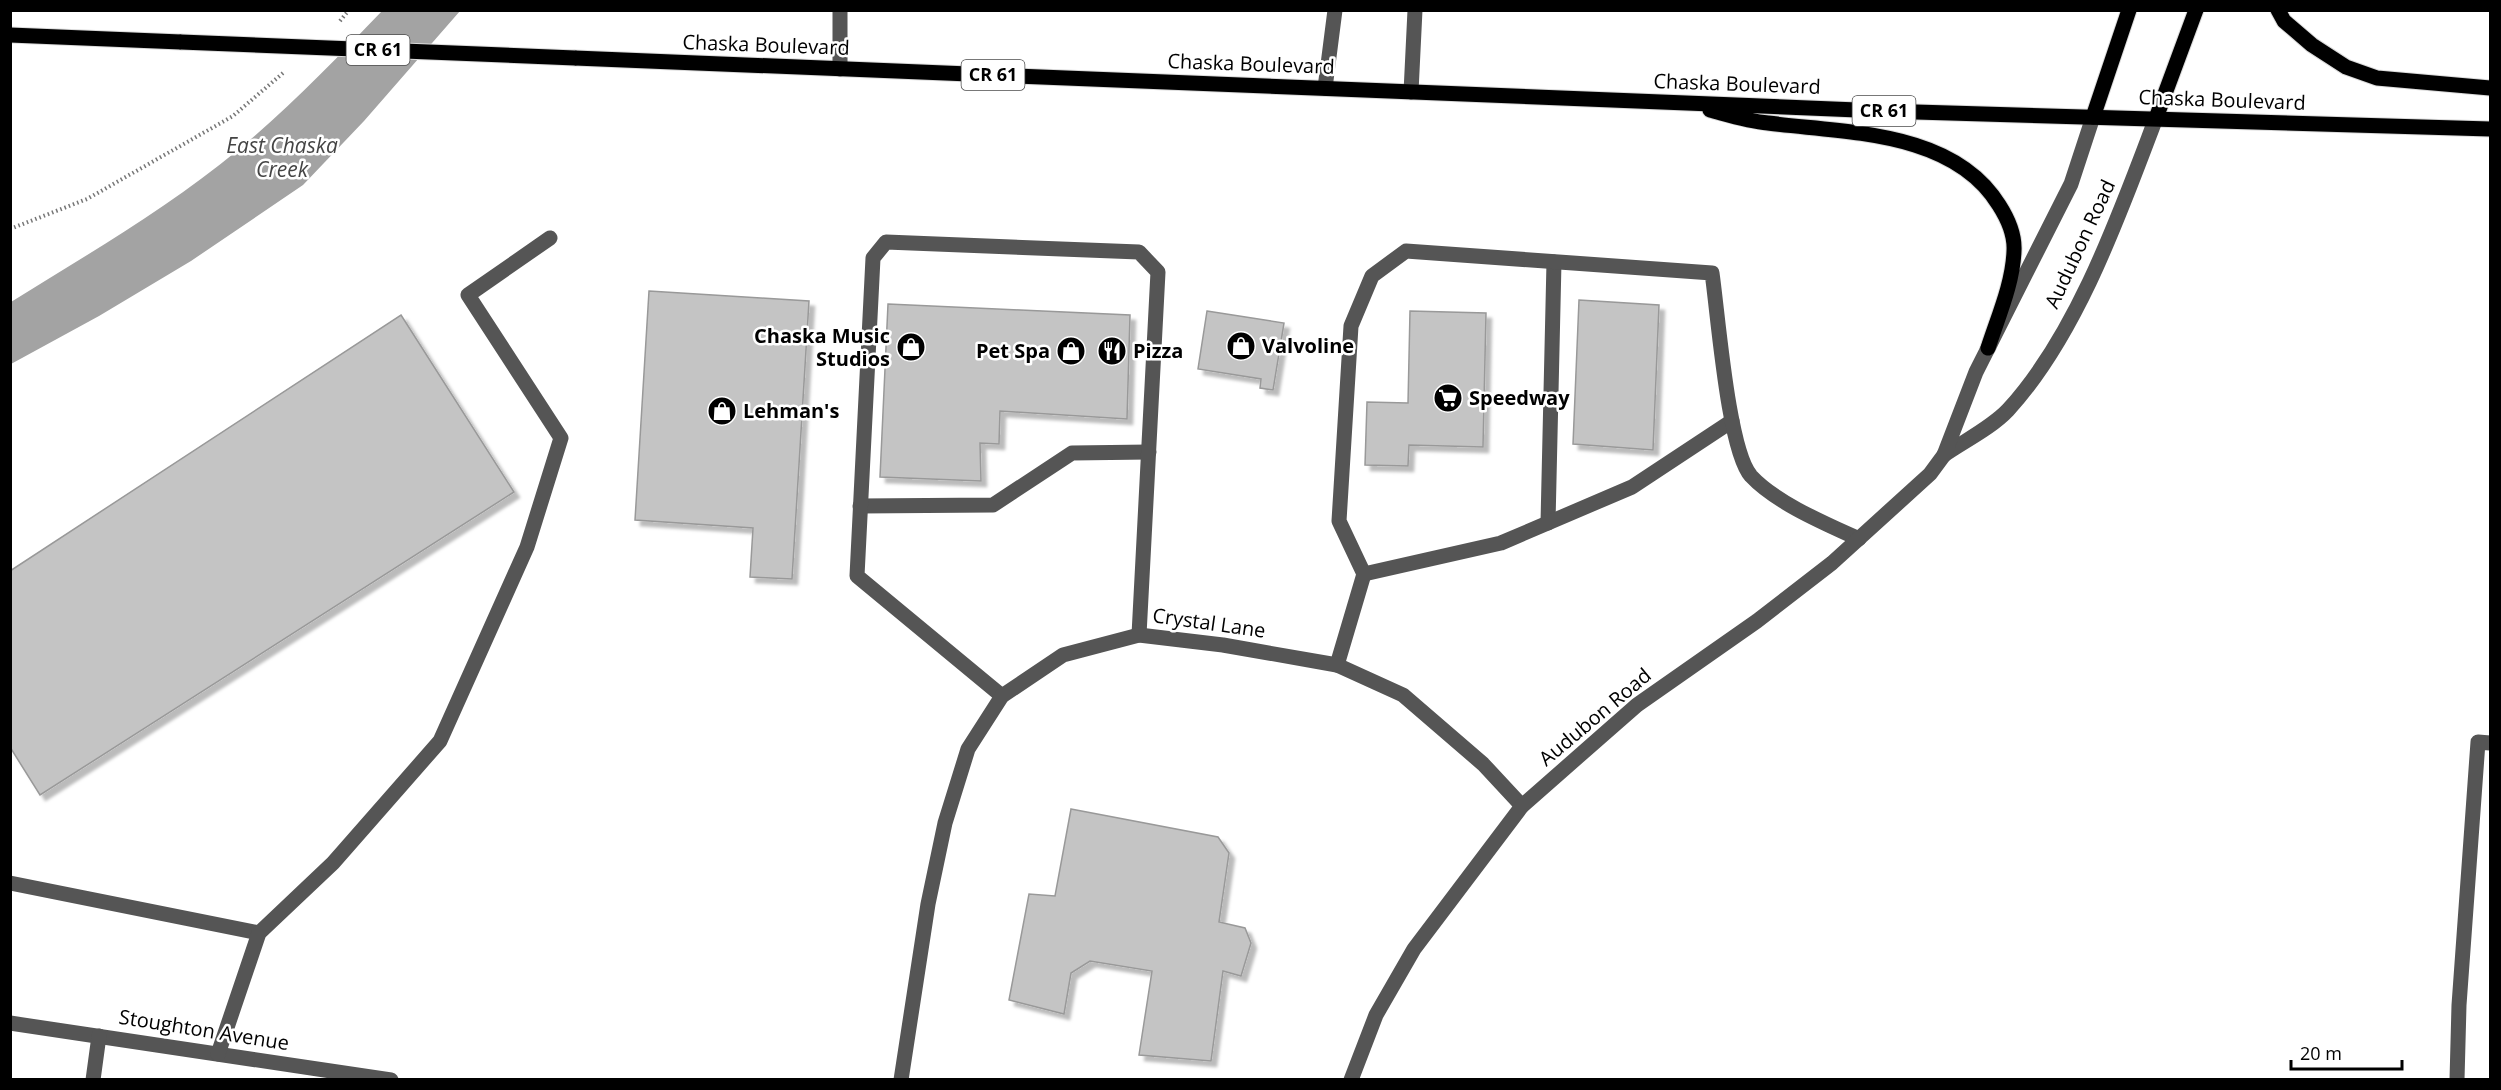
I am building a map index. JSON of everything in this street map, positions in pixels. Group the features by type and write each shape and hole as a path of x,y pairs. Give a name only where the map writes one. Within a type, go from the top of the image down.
{"main road":[{"name":"Audubon Road","path":"2093,117 2129,10"},
{"name":"Audubon Road","path":"2157,118 2196,10"},
{"path":"2278,10 2284,21 2312,45 2346,67 2377,78 2490,88"},
{"name":"Chaska Boulevard","path":"10,35 1411,92 2490,129"},
{"path":"1675,102 1764,123 1858,134 1921,146 1962,165 1982,182 2009,220 2014,250 2011,275 1988,348"}],"street":[{"path":"840,10 840,69"},
{"path":"1325,88 1335,10"},
{"path":"1411,92 1415,10"},
{"name":"Audubon Road","path":"1351,1080 1376,1015 1414,949 1522,806 1637,705 1757,621 1859,539 1930,474 1944,455 1988,348 2071,184 2093,117"},
{"name":"Audubon Road","path":"1944,455 2006,412 2044,362 2082,294 2121,210 2157,118"},
{"path":"218,1054 259,933 333,863 441,741 527,547 561,438 468,295 550,238"},
{"path":"1002,696 857,576 873,258 886,242 1139,252 1158,272 1139,635"},
{"path":"1337,665 1364,574 1339,521 1351,326 1372,276 1406,251 1712,273 1733,433 1750,476 1810,517 1859,539"},
{"path":"1548,523 1554,262"},
{"path":"1364,574 1501,543 1632,487 1732,420"},
{"path":"860,506 993,505 1072,453 1149,453"},
{"name":"Crystal Lane","path":"901,1080 928,904 945,823 968,749 1002,696 1063,655 1139,635 1223,645 1337,665 1403,695 1483,764 1522,806"},
{"path":"2457,1080 2459,1005 2478,742 2490,742"},
{"path":"10,883 259,933"},
{"name":"Stoughton Avenue","path":"10,1023 391,1080"},
{"path":"93,1080 99,1036"}],"path":[{"path":"10,229 87,199 232,116"}],"water":[{"name":"East Chaska Creek","path":"382,11 460,11 364,121 303,185 191,261 99,316 11,364 11,302 127,230 238,150 294,100"}],"building":[{"name":"Lehman's","path":"649,291 809,301 792,579 750,577 753,528 635,520"},
{"path":"1579,300 1659,305 1653,450 1573,444"},
{"path":"888,304 1130,315 1127,419 1000,411 999,444 980,443 981,481 880,477"},
{"name":"Valvoline","path":"1207,311 1284,323 1273,390 1260,388 1261,379 1198,369"},
{"path":"1410,311 1486,313 1483,447 1409,445 1408,466 1365,465 1367,402 1408,403"},
{"path":"401,315 514,492 40,795 10,747 10,571"},
{"path":"1071,809 1218,837 1229,853 1219,922 1245,928 1251,943 1241,976 1223,971 1211,1061 1139,1055 1152,971 1090,961 1071,973 1064,1014 1009,1000 1029,894 1055,896"}],"place":[{"name":"Valvoline","path":"1241,346"},
{"name":"Chaska Music Studios","path":"911,347"},
{"name":"Pet Spa","path":"1071,351"},
{"name":"Pizza","path":"1112,351"},
{"name":"Speedway","path":"1448,398"},
{"name":"Lehman's","path":"722,411"}]}
